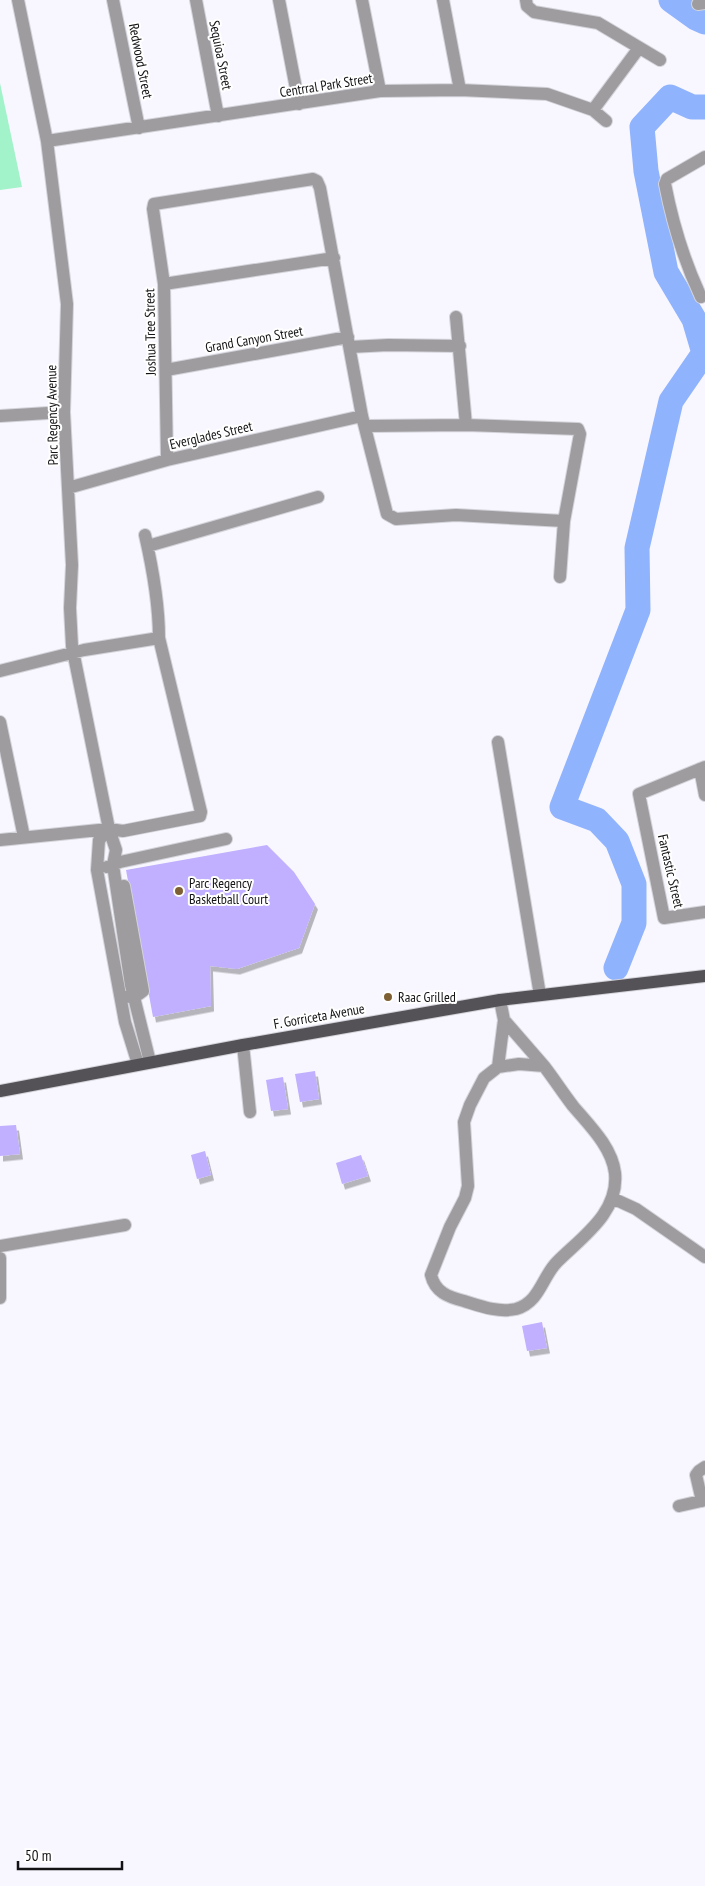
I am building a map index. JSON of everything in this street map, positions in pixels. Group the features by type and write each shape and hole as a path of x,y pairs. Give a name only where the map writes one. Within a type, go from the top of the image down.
{"main road":[{"name":"F. Gorriceta Avenue","path":"0,1091 144,1063 500,1000 705,976"}],"street":[{"name":"Parc Regency Avenue","path":"18,0 47,141 67,304 64,412 72,565 70,608 72,646 141,977 142,991 140,994 127,997"},
{"name":"Redwood Street","path":"113,0 138,128"},
{"name":"Sequioa Street","path":"196,0 218,116"},
{"path":"279,0 299,104"},
{"path":"362,0 380,91"},
{"path":"444,0 460,90"},
{"path":"526,0 527,6 534,12 598,23 660,60"},
{"path":"593,110 639,48"},
{"name":"Centrral Park Street","path":"47,141 380,91 460,90 547,94 593,110 606,121"},
{"path":"701,297 680,240 665,184 667,179 705,158"},
{"name":"Joshua Tree Street","path":"167,460 164,284 154,204 316,179 320,188 334,258"},
{"path":"164,284 334,258 364,421 390,517 400,519 456,515 564,521 560,577"},
{"path":"456,317 466,425"},
{"name":"Grand Canyon Street","path":"166,370 349,342 388,345 460,346"},
{"path":"0,416 64,412"},
{"name":"Everglades Street","path":"68,488 167,460 364,421 578,429 580,434 564,521"},
{"path":"0,840 109,830 123,831 200,816 201,812 159,638 159,612 156,587 146,541 318,497"},
{"path":"0,671 74,652 159,638"},
{"path":"0,722 24,837"},
{"path":"498,742 540,995"},
{"path":"703,768 705,795"},
{"name":"Fantastic Street","path":"703,768 639,794 664,918 705,912"},
{"path":"109,830 99,840 97,870 144,1063"},
{"path":"97,870 116,863 226,839"},
{"path":"498,1067 504,1020 500,1000"},
{"path":"504,1020 544,1066 604,1145 615,1174 612,1198 596,1226 556,1262 541,1289 530,1302 515,1309 497,1310 450,1298 435,1286 431,1274 450,1227 465,1198 468,1186 464,1122 470,1106 484,1078 498,1067 519,1064 544,1066"},
{"path":"243,1045 250,1112"},
{"path":"612,1198 636,1209 705,1257"},
{"path":"0,1246 125,1224"},
{"path":"0,1258 0,1298"},
{"path":"679,1506 704,1501 696,1475 705,1467"}],"green space":[{"path":"0,83 22,187 0,190"}],"building":[{"path":"267,845 294,872 315,904 299,948 237,969 210,966 211,1006 153,1017 126,870"},
{"path":"315,1071 319,1099 300,1102 295,1074"},
{"path":"283,1077 288,1109 271,1111 266,1080"},
{"path":"16,1125 20,1154 0,1156 0,1126"},
{"path":"205,1151 211,1175 197,1179 191,1155"},
{"path":"361,1155 368,1176 342,1184 336,1163"},
{"path":"542,1322 547,1348 527,1351 522,1326"}],"waterway":[{"path":"671,0 696,18 705,22"},
{"path":"616,968 634,923 634,884 617,841 597,820 562,807 638,610 637,548 671,401 704,353 694,319 666,272 646,171 642,127 670,97 692,107 705,107"}],"place":[{"name":"Parc Regency Basketball Court","path":"179,891"},
{"name":"Raac Grilled","path":"388,997"}]}
